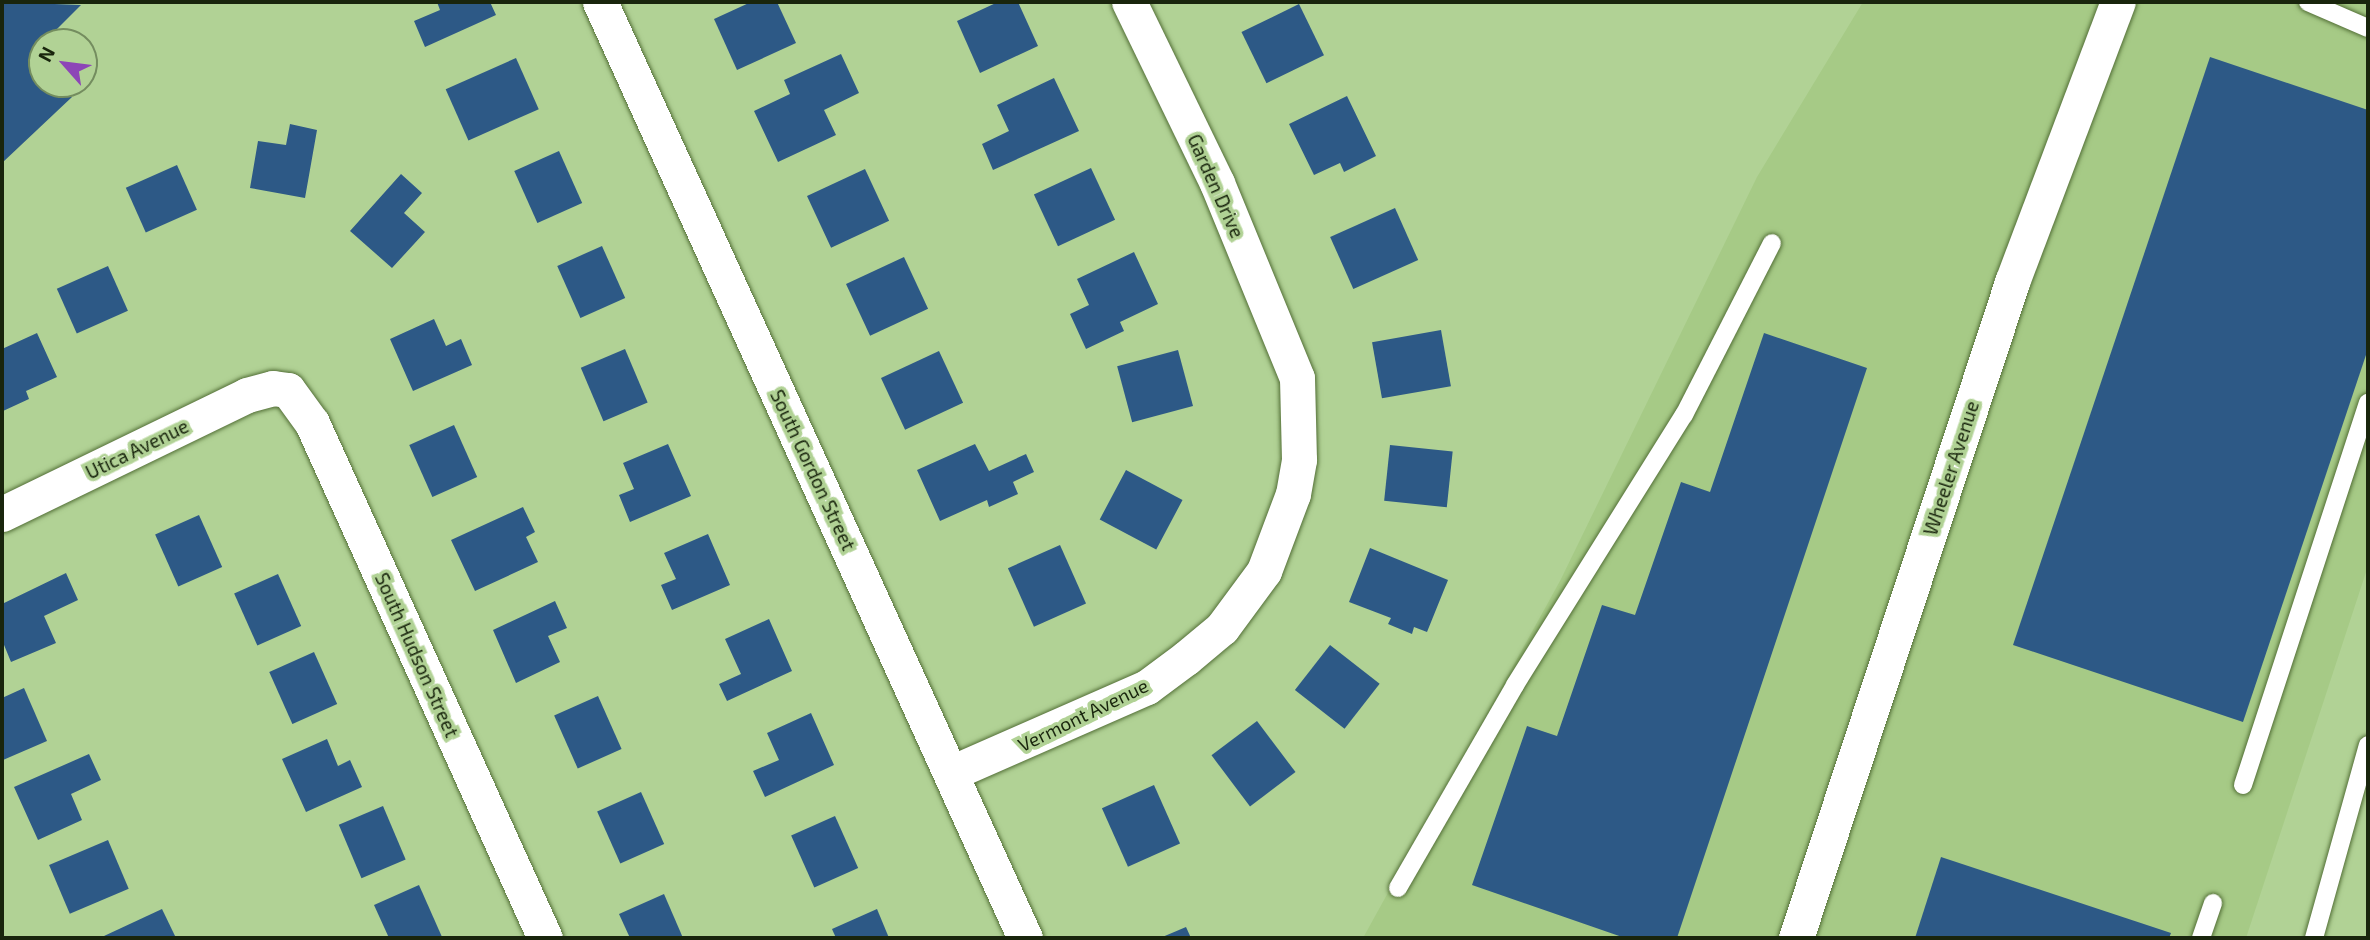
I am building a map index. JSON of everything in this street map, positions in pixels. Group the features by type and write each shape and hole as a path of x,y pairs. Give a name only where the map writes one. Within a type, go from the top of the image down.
{"street":[{"name":"South Gordon Street","path":"600,2 1025,938"},
{"name":"Garden Drive","path":"1129,2 1217,183 1295,374"},
{"name":"Wheeler Avenue","path":"1796,938 2012,282 2118,2"},
{"name":"Vermont Avenue","path":"951,773 1147,687 1222,628 1264,571 1293,494 1299,460 1295,374"},
{"name":"Utica Avenue","path":"2,514 223,405 273,388"},
{"name":"South Hudson Street","path":"273,388 288,390 313,423 545,938"}],"lane":[{"path":"2308,2 2368,28"},
{"path":"1398,888 1515,685 1684,415 1772,243"},
{"path":"2243,785 2368,402"},
{"path":"2314,938 2368,746"},
{"path":"2201,938 2213,903"}],"shaded area":[{"path":"1863,2 2368,2 2368,566 2246,938 1363,938 1560,581 1757,177"}],"building":[{"path":"2,2 81,5 58,28 28,28 28,98 71,98 2,163"},
{"path":"437,2 490,2 496,15 425,47 414,21 440,10"},
{"path":"751,2 777,2 796,43 737,70 714,19"},
{"path":"998,2 1018,2 1038,46 980,73 957,21"},
{"path":"1299,4 1324,55 1266,83 1241,32"},
{"path":"841,54 859,93 824,110 836,135 778,162 754,111 790,94 784,80"},
{"path":"2210,57 2368,110 2368,349 2243,722 2013,645"},
{"path":"516,58 539,109 468,140 446,89"},
{"path":"1054,78 1079,131 993,170 982,144 1009,131 997,105"},
{"path":"1347,96 1376,156 1344,172 1340,163 1314,175 1289,124"},
{"path":"290,124 317,130 305,198 250,188 258,141 286,145"},
{"path":"559,151 582,203 537,223 514,171"},
{"path":"177,165 197,210 146,233 126,188"},
{"path":"1091,168 1115,220 1058,246 1034,195"},
{"path":"865,169 889,221 831,248 807,196"},
{"path":"401,174 422,193 404,213 425,232 392,268 350,231"},
{"path":"1395,208 1418,260 1353,289 1330,237"},
{"path":"602,246 625,298 580,318 557,266"},
{"path":"1134,252 1158,304 1120,322 1124,331 1086,349 1070,314 1089,305 1077,279"},
{"path":"904,257 928,309 870,336 846,284"},
{"path":"108,266 128,311 77,334 57,289"},
{"path":"434,319 446,346 461,339 472,365 413,391 390,339"},
{"path":"1441,330 1451,386 1382,398 1372,342"},
{"path":"37,333 57,377 26,391 29,399 3,411 2,349"},
{"path":"1764,333 1867,368 1677,938 1625,938 1472,885 1527,726 1557,736 1602,605 1635,615 1681,482 1710,492"},
{"path":"625,349 648,402 603,421 581,368"},
{"path":"1178,350 1193,406 1132,422 1117,366"},
{"path":"939,351 963,403 905,430 881,378"},
{"path":"454,425 477,477 432,497 409,445"},
{"path":"668,444 691,496 630,522 619,495 634,489 623,463"},
{"path":"975,444 989,471 1026,454 1034,472 1013,482 1018,494 989,507 987,500 940,521 917,470"},
{"path":"1390,445 1453,452 1447,507 1384,501"},
{"path":"1126,470 1183,500 1156,549 1100,519"},
{"path":"523,507 535,532 526,537 538,562 475,591 451,540"},
{"path":"199,515 222,567 178,587 155,535"},
{"path":"708,534 730,585 672,610 661,585 676,579 664,553"},
{"path":"1060,545 1086,603 1034,627 1008,568"},
{"path":"1370,548 1448,580 1427,632 1414,627 1412,634 1388,624 1391,618 1349,602"},
{"path":"66,573 78,600 44,616 56,643 11,662 2,640 2,604"},
{"path":"278,574 301,626 257,646 234,594"},
{"path":"555,601 567,628 548,636 560,662 516,683 493,630"},
{"path":"769,619 792,671 727,701 719,684 741,674 725,639"},
{"path":"1330,645 1380,684 1345,729 1295,690"},
{"path":"314,652 337,704 292,724 269,672"},
{"path":"24,688 47,741 3,760 2,698"},
{"path":"598,696 622,749 578,769 554,716"},
{"path":"811,713 834,765 765,797 753,771 779,760 767,733"},
{"path":"1257,721 1296,772 1250,806 1211,755"},
{"path":"327,739 338,766 350,760 362,787 306,812 282,759"},
{"path":"89,754 101,780 71,794 82,820 38,840 14,787"},
{"path":"1154,785 1180,843 1128,867 1102,808"},
{"path":"641,792 664,844 620,864 597,812"},
{"path":"383,806 406,859 361,878 339,825"},
{"path":"835,816 858,868 814,888 791,836"},
{"path":"108,840 129,889 70,914 49,865"},
{"path":"1941,857 2171,933 2169,938 1915,938"},
{"path":"419,885 442,937 389,938 374,905"},
{"path":"664,894 683,938 630,938 619,914"},
{"path":"162,909 176,938 104,936"},
{"path":"877,909 889,938 836,938 832,929"},
{"path":"1186,927 1191,938 1160,938"}]}
